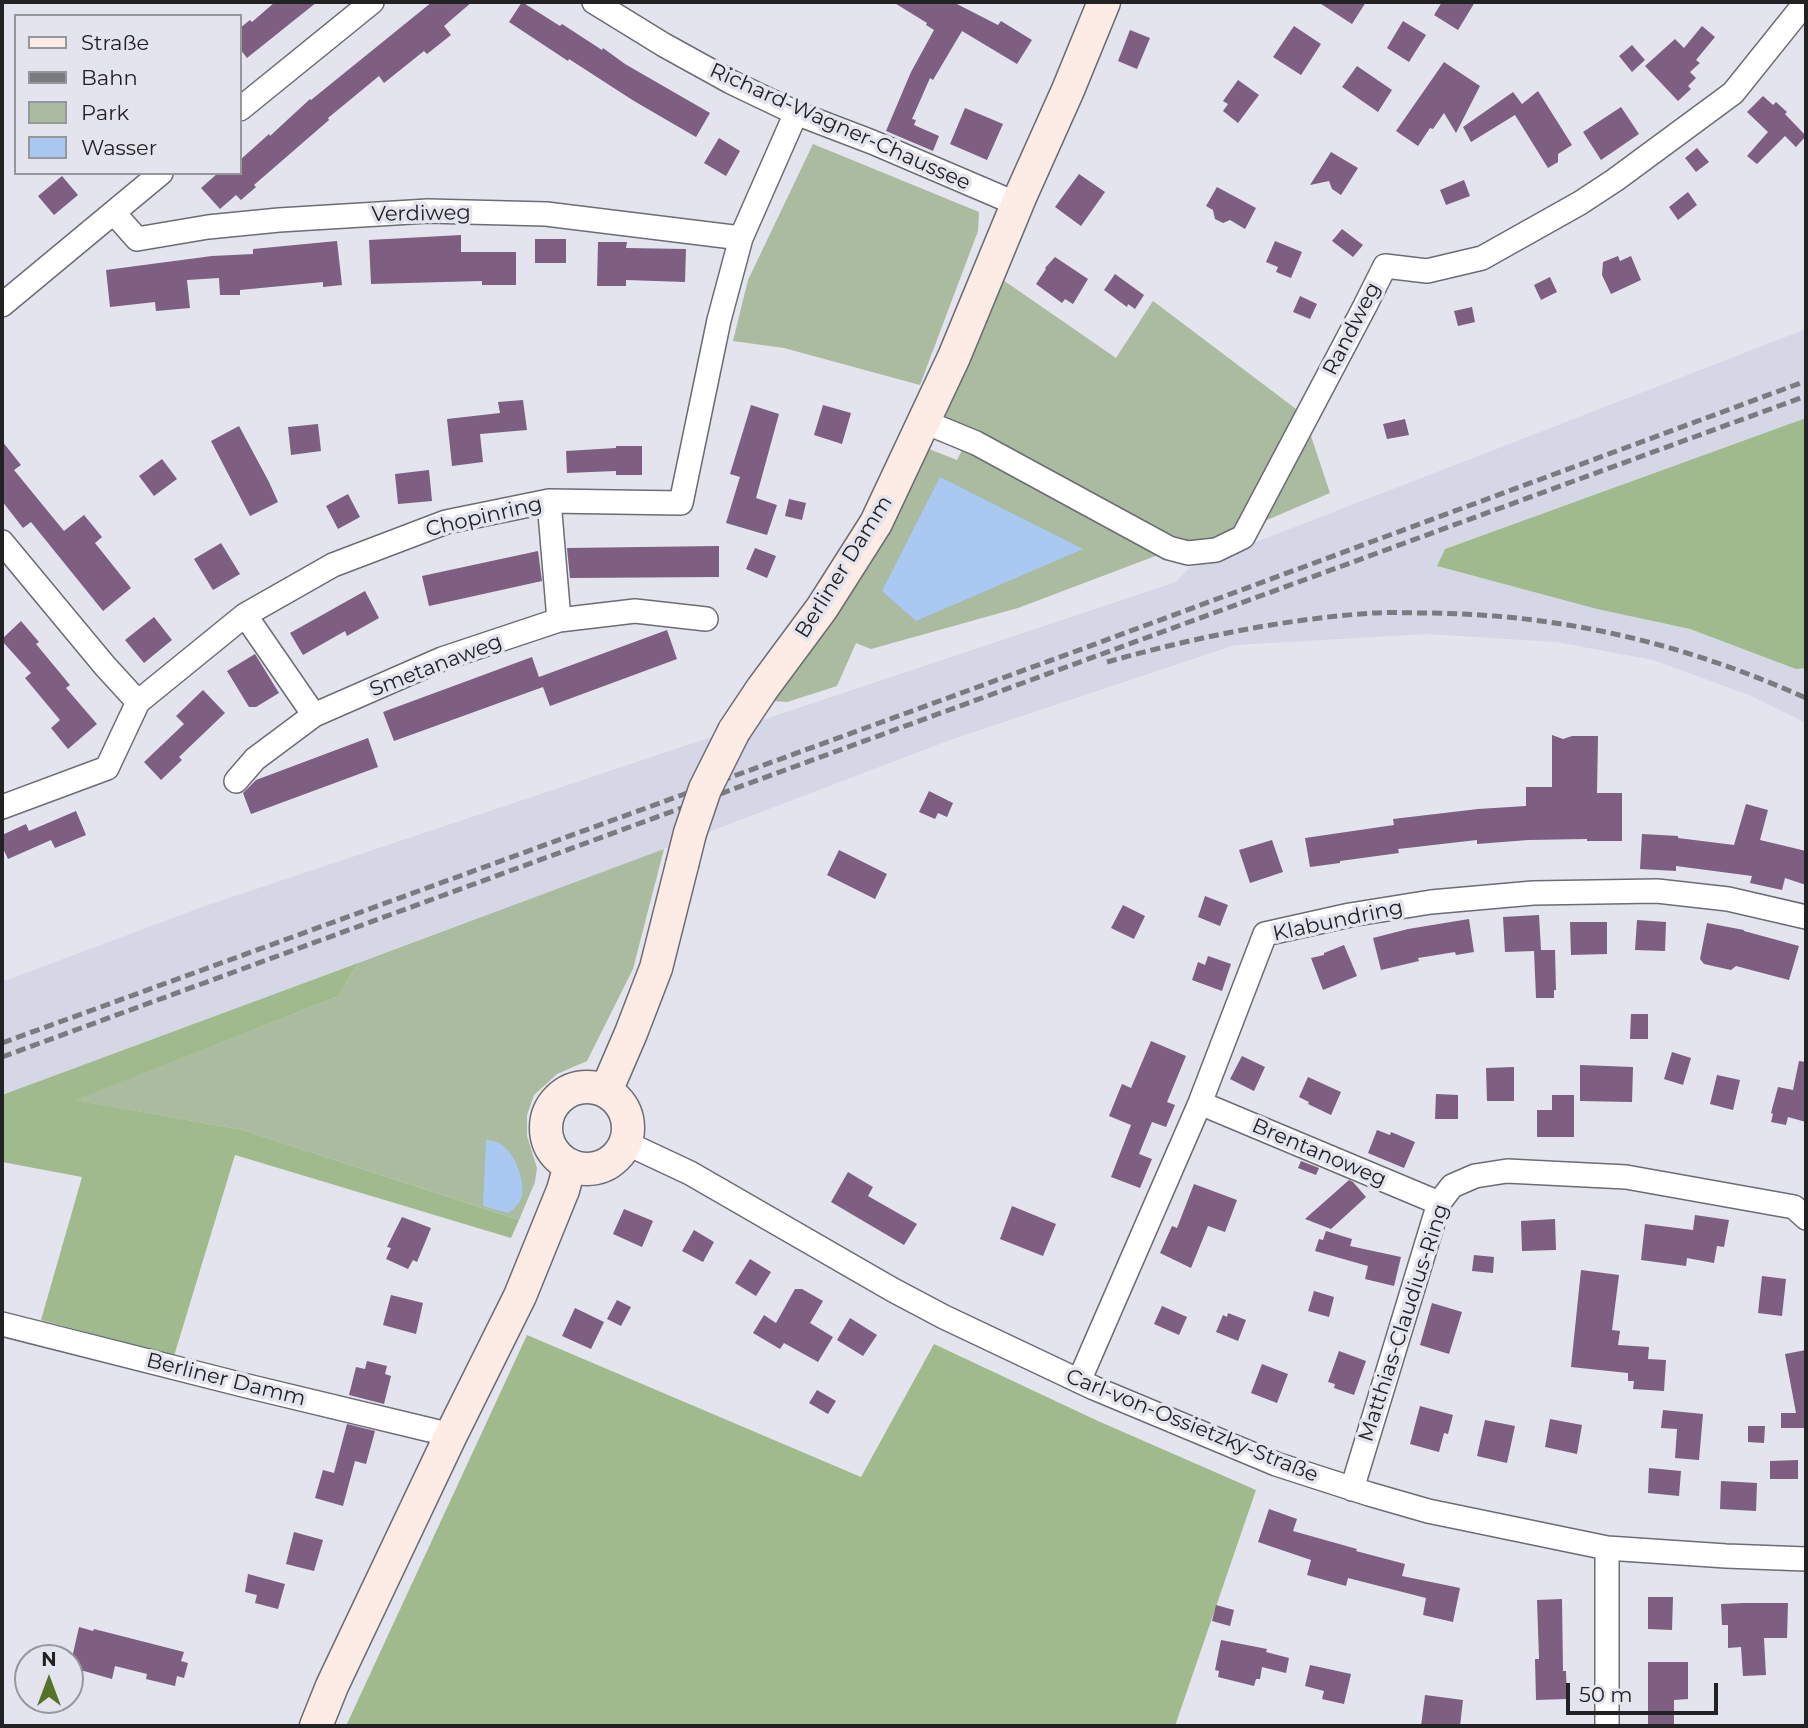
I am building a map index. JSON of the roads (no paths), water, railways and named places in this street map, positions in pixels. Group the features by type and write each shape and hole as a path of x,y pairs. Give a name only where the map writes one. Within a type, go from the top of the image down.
{"main road":[{"name":"Berliner Damm","path":"606,1091 656,968 690,833 705,789 734,731 848,570 876,523 954,357 1104,2"},
{"path":"578,1087 593,1087 606,1091 619,1102 628,1119 626,1143 611,1162 580,1169 559,1158 551,1149 545,1130 547,1115 554,1102 567,1091 578,1087"},
{"path":"316,1726 332,1686 451,1435 520,1296 563,1190 570,1165"}],"street":[{"path":"242,107 372,2"},
{"name":"Richard-Wagner-Chaussee","path":"594,2 731,82 796,113 872,142 1017,204"},
{"name":"Randweg","path":"925,422 976,443 1168,548 1188,553 1216,550 1243,537 1384,267 1427,271 1482,258 1580,203 1733,93 1806,2"},
{"name":"Chopinring","path":"138,702 245,615 333,565 446,522 550,501 681,503 719,320 741,238 796,113"},
{"path":"2,305 159,175"},
{"name":"Verdiweg","path":"114,213 137,239 208,227 279,220 428,211 546,214 741,238"},
{"path":"550,501 559,620"},
{"path":"2,542 138,702 107,768 2,807"},
{"name":"Smetanaweg","path":"236,781 255,759 314,715 442,659 559,620 635,611 706,619"},
{"path":"245,615 314,715"},
{"name":"Klabundring","path":"1079,1381 1200,1103 1265,934 1350,915 1432,902 1533,893 1657,891 1728,899 1806,917"},
{"name":"Brentanoweg","path":"1200,1103 1439,1203"},
{"name":"Carl-von-Ossietzky-Straße","path":"626,1143 690,1173 944,1317 1079,1381 1255,1456 1352,1489 1461,1519 1607,1548 1806,1559"},
{"name":"Matthias-Claudius-Ring","path":"1352,1489 1439,1203 1452,1186 1475,1176 1507,1171 1626,1177 1794,1207 1806,1218"},
{"name":"Berliner Damm","path":"2,1324 451,1435"},
{"path":"1607,1548 1607,1726"}],"water":[{"path":"940,477 1083,549 916,621 882,591"},
{"path":"486,1140 499,1143 507,1149 520,1175 523,1190 521,1199 508,1213 483,1206"}],"railway":[{"path":"2,1043 1071,653 1806,381"},
{"path":"2,1057 1806,396"},
{"path":"1107,662 1205,638 1306,620 1379,613 1476,615 1525,619 1620,635 1714,662 1806,698"}]}
